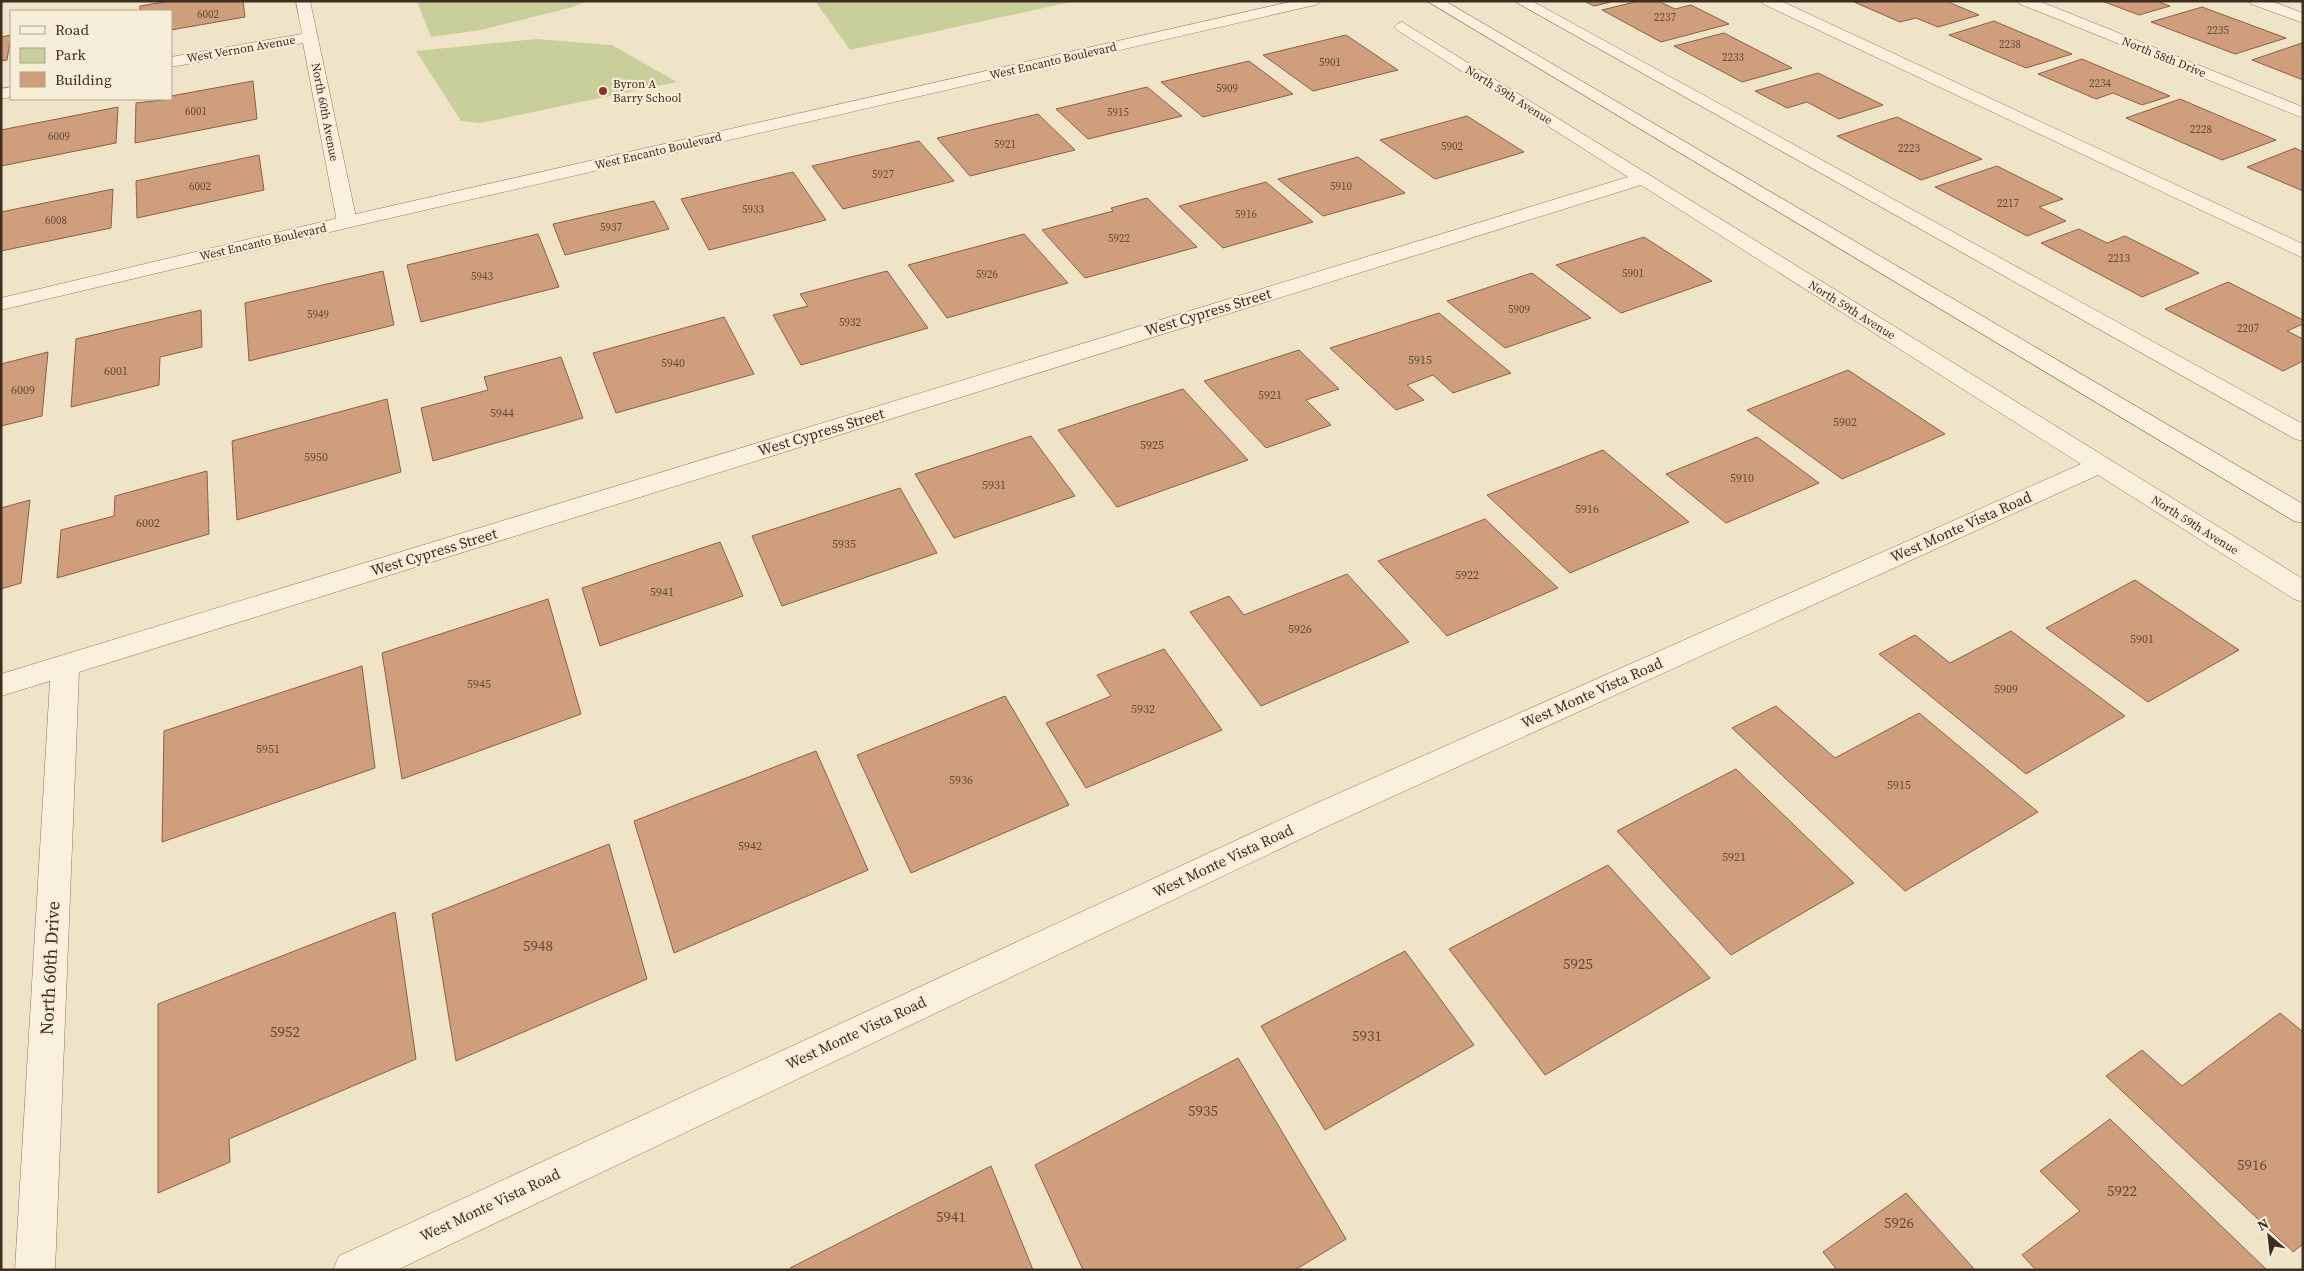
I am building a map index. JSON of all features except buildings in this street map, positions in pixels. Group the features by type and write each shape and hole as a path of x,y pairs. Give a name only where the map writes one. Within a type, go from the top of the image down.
{"street":[{"name":"North 60th Avenue","path":"303,1 347,222"},
{"name":"West Encanto Boulevard","path":"1,304 347,222 1315,1"},
{"path":"1434,1 2303,515"},
{"path":"1521,1 2303,434"},
{"path":"1768,1 2303,252"},
{"name":"North 58th Drive","path":"2025,1 2303,113"},
{"path":"2256,1 2303,18"},
{"name":"North 59th Avenue","path":"1402,27 1641,179 2303,592"},
{"name":"West Vernon Avenue","path":"172,62 310,36"},
{"name":"West Cypress Street","path":"1,685 1641,179"},
{"name":"West Monte Vista Road","path":"353,1270 1310,821 2099,465"},
{"name":"North 60th Drive","path":"35,1270 65,666"}],"green space":[{"path":"417,1 587,1 573,7 481,30 431,37"},
{"path":"815,1 1076,1 850,50"},
{"path":"536,39 612,45 677,82 481,123 461,121 416,51"}],"place":[{"name":"Byron A Barry School","path":"603,91"}]}
